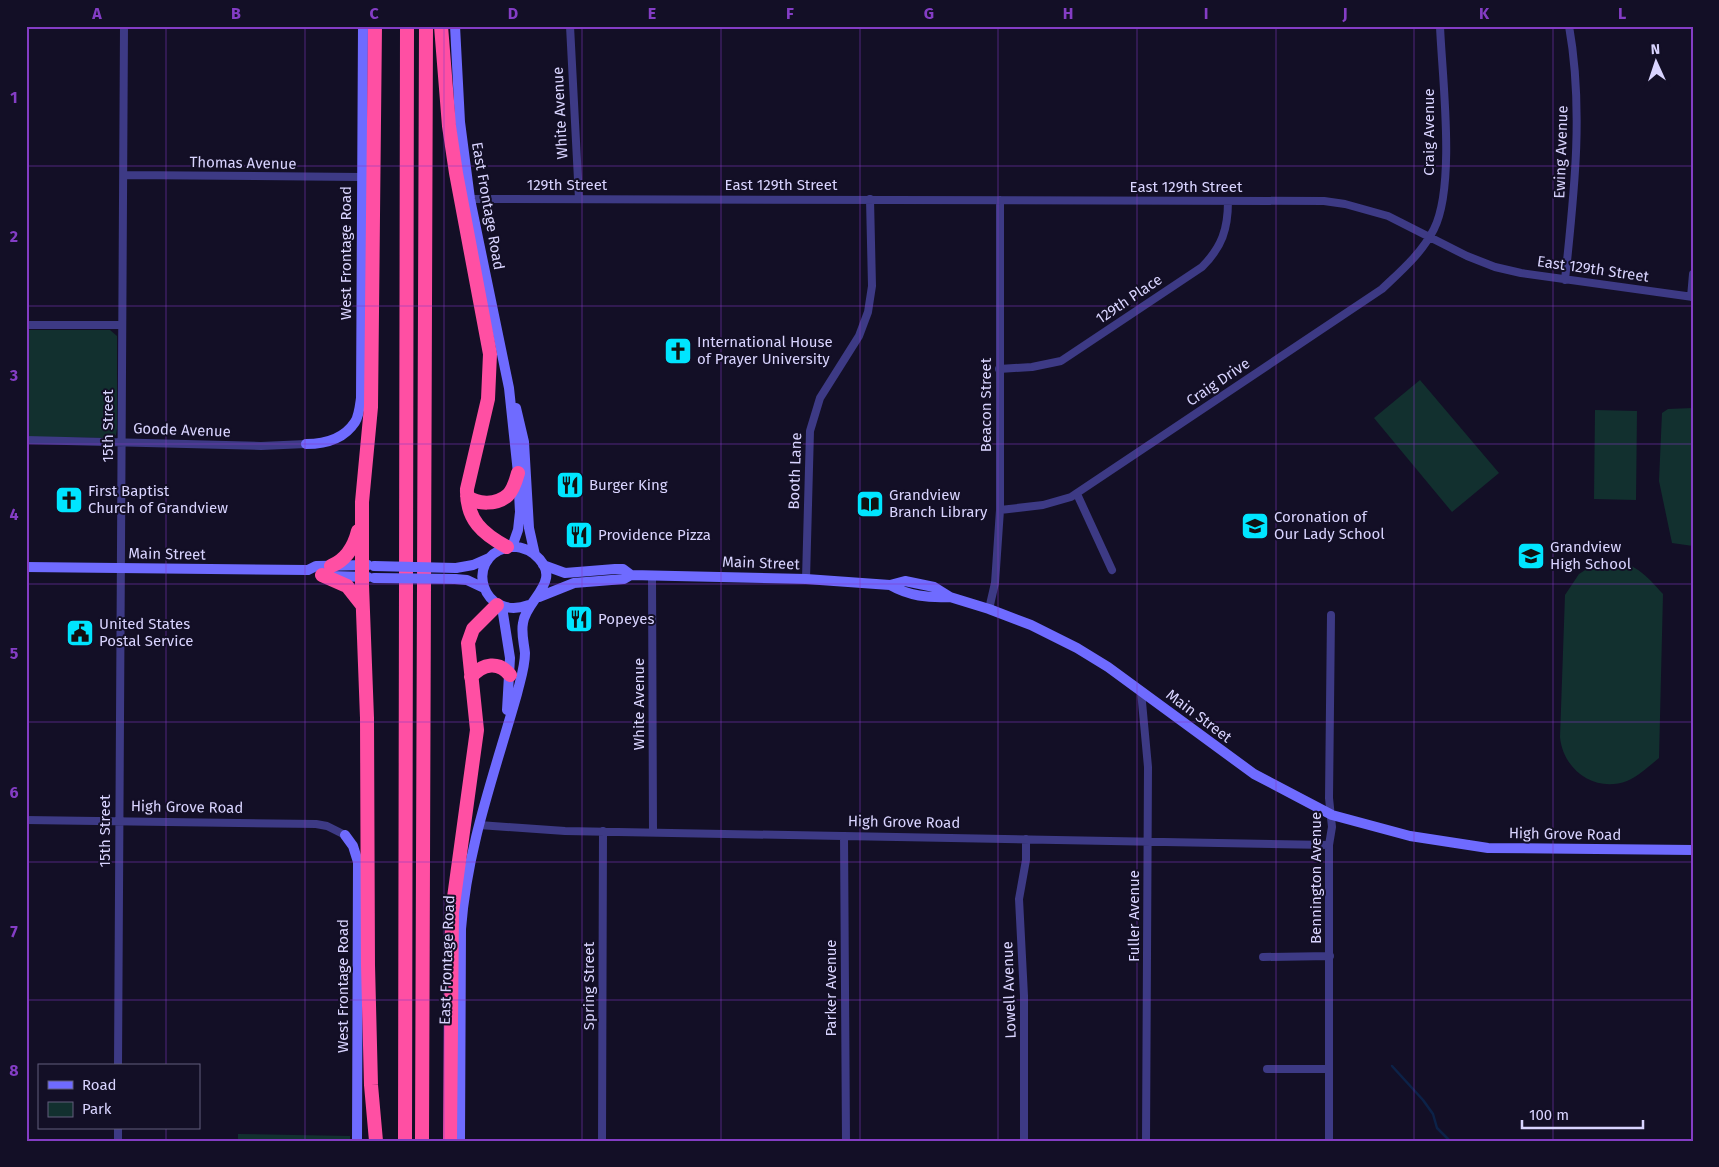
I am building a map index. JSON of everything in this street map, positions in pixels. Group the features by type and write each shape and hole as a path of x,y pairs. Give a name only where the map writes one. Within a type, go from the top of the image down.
{"highway":[{"path":"375,26 371,406 362,524 368,571 362,605 367,718 371,1085 376,1141"},
{"path":"405,1141 407,26"},
{"path":"422,1141 426,26"},
{"path":"441,26 448,118 456,173 490,354 488,399 467,496 471,517 479,528 510,547"},
{"path":"467,496 480,503 503,498 513,488 518,473"},
{"path":"362,524 349,553 326,570 347,586 362,605"},
{"path":"450,1141 452,912 456,865 476,743 476,714 467,651 470,636 481,619 499,606"},
{"path":"471,676 481,668 493,665 502,668 510,675"}],"street":[{"name":"15th Street","path":"118,1064 124,26"},
{"name":"West Frontage Road","path":"306,444 320,444 339,438 356,421 361,398 361,177 364,26"},
{"name":"East Frontage Road","path":"454,26 459,113 470,198 509,388 518,473 519,522 510,547"},
{"name":"White Avenue","path":"570,26 579,199"},
{"name":"Craig Avenue","path":"1430,236 1435,226 1441,203 1446,156 1440,26"},
{"name":"Ewing Avenue","path":"1566,280 1577,158 1576,84 1568,26"},
{"name":"Thomas Avenue","path":"124,175 361,177"},
{"name":"129th Street","path":"470,198 664,199"},
{"name":"East 129th Street","path":"664,199 1324,201 1345,204 1388,216 1467,256 1495,267 1566,280 1692,297"},
{"name":"Booth Lane","path":"806,579 810,431 820,398 859,336 868,312 872,286 870,199"},
{"name":"Beacon Street","path":"989,609 996,583 1000,510 1000,200"},
{"name":"129th Place","path":"999,369 1032,367 1060,361 1202,267 1214,254 1223,238 1228,221 1228,201"},
{"name":"Craig Drive","path":"1000,510 1042,505 1077,494 1382,289 1409,264 1430,236"},
{"path":"1692,297 1693,274"},
{"path":"26,326 121,325"},
{"name":"East Frontage Road","path":"509,388 512,392 524,442 529,528 535,555"},
{"name":"Goode Avenue","path":"26,440 261,446 306,444"},
{"path":"1077,494 1112,570"},
{"path":"510,547 522,548 535,555 543,565 545,582 538,597 529,605 515,609 499,606 484,588 483,571 489,558 510,547"},
{"name":"Main Street","path":"26,568 308,570 316,566 326,570 368,571 456,568 489,558"},
{"name":"Main Street","path":"543,565 565,573 615,569 631,574 806,579 890,585 905,581 928,586 950,598 989,609 1037,628 1077,648 1254,774 1332,815 1374,828 1437,841"},
{"name":"Main Street","path":"368,571 467,580 484,588"},
{"name":"Main Street","path":"538,597 569,585 624,579 631,574"},
{"name":"White Avenue","path":"652,575 653,832"},
{"name":"East Frontage Road","path":"460,1141 461,929 468,866 506,726 524,669 522,624 529,605"},
{"name":"East Frontage Road","path":"499,606 509,641 510,675 506,726"},
{"name":"Bennington Avenue","path":"1329,1141 1329,845 1332,815 1329,798 1331,615"},
{"name":"Fuller Avenue","path":"1141,692 1148,767 1146,1141"},
{"name":"High Grove Road","path":"26,820 316,824 327,826 345,835"},
{"name":"High Grove Road","path":"479,825 603,832 1329,845"},
{"name":"Spring Street","path":"602,1141 603,832"},
{"name":"West Frontage Road","path":"345,835 353,846 358,862 357,1141"},
{"name":"Parker Avenue","path":"844,836 846,1141"},
{"name":"Lowell Avenue","path":"1024,1141 1024,996 1019,899 1026,860 1026,839"},
{"name":"High Grove Road","path":"1437,841 1488,848 1693,850"},
{"path":"1263,957 1330,956"},
{"path":"1267,1069 1329,1069"}],"green space":[{"path":"26,330 110,330 117,336 116,435 112,438 26,437"},
{"path":"1420,380 1499,473 1452,512 1374,418"},
{"path":"1693,408 1693,546 1672,543 1659,481 1662,413 1668,409"},
{"path":"1595,410 1637,411 1636,500 1594,499"},
{"path":"1605,561 1615,561 1631,566 1645,575 1663,594 1659,758 1636,776 1615,784 1603,784 1593,781 1574,769 1562,749 1560,737 1565,595 1579,574 1593,565"},
{"path":"238,1134 350,1136 350,1141 238,1141"}],"waterway":[{"path":"1392,1066 1423,1100 1433,1114 1437,1128 1450,1141"}],"place":[{"name":"International House of Prayer University","path":"678,351"},
{"name":"Burger King","path":"570,485"},
{"name":"First Baptist Church of Grandview","path":"69,500"},
{"name":"Grandview Branch Library","path":"870,504"},
{"name":"Coronation of Our Lady School","path":"1255,526"},
{"name":"Providence Pizza","path":"579,535"},
{"name":"Grandview High School","path":"1531,556"},
{"name":"Popeyes","path":"579,619"},
{"name":"United States Postal Service","path":"80,633"}]}
